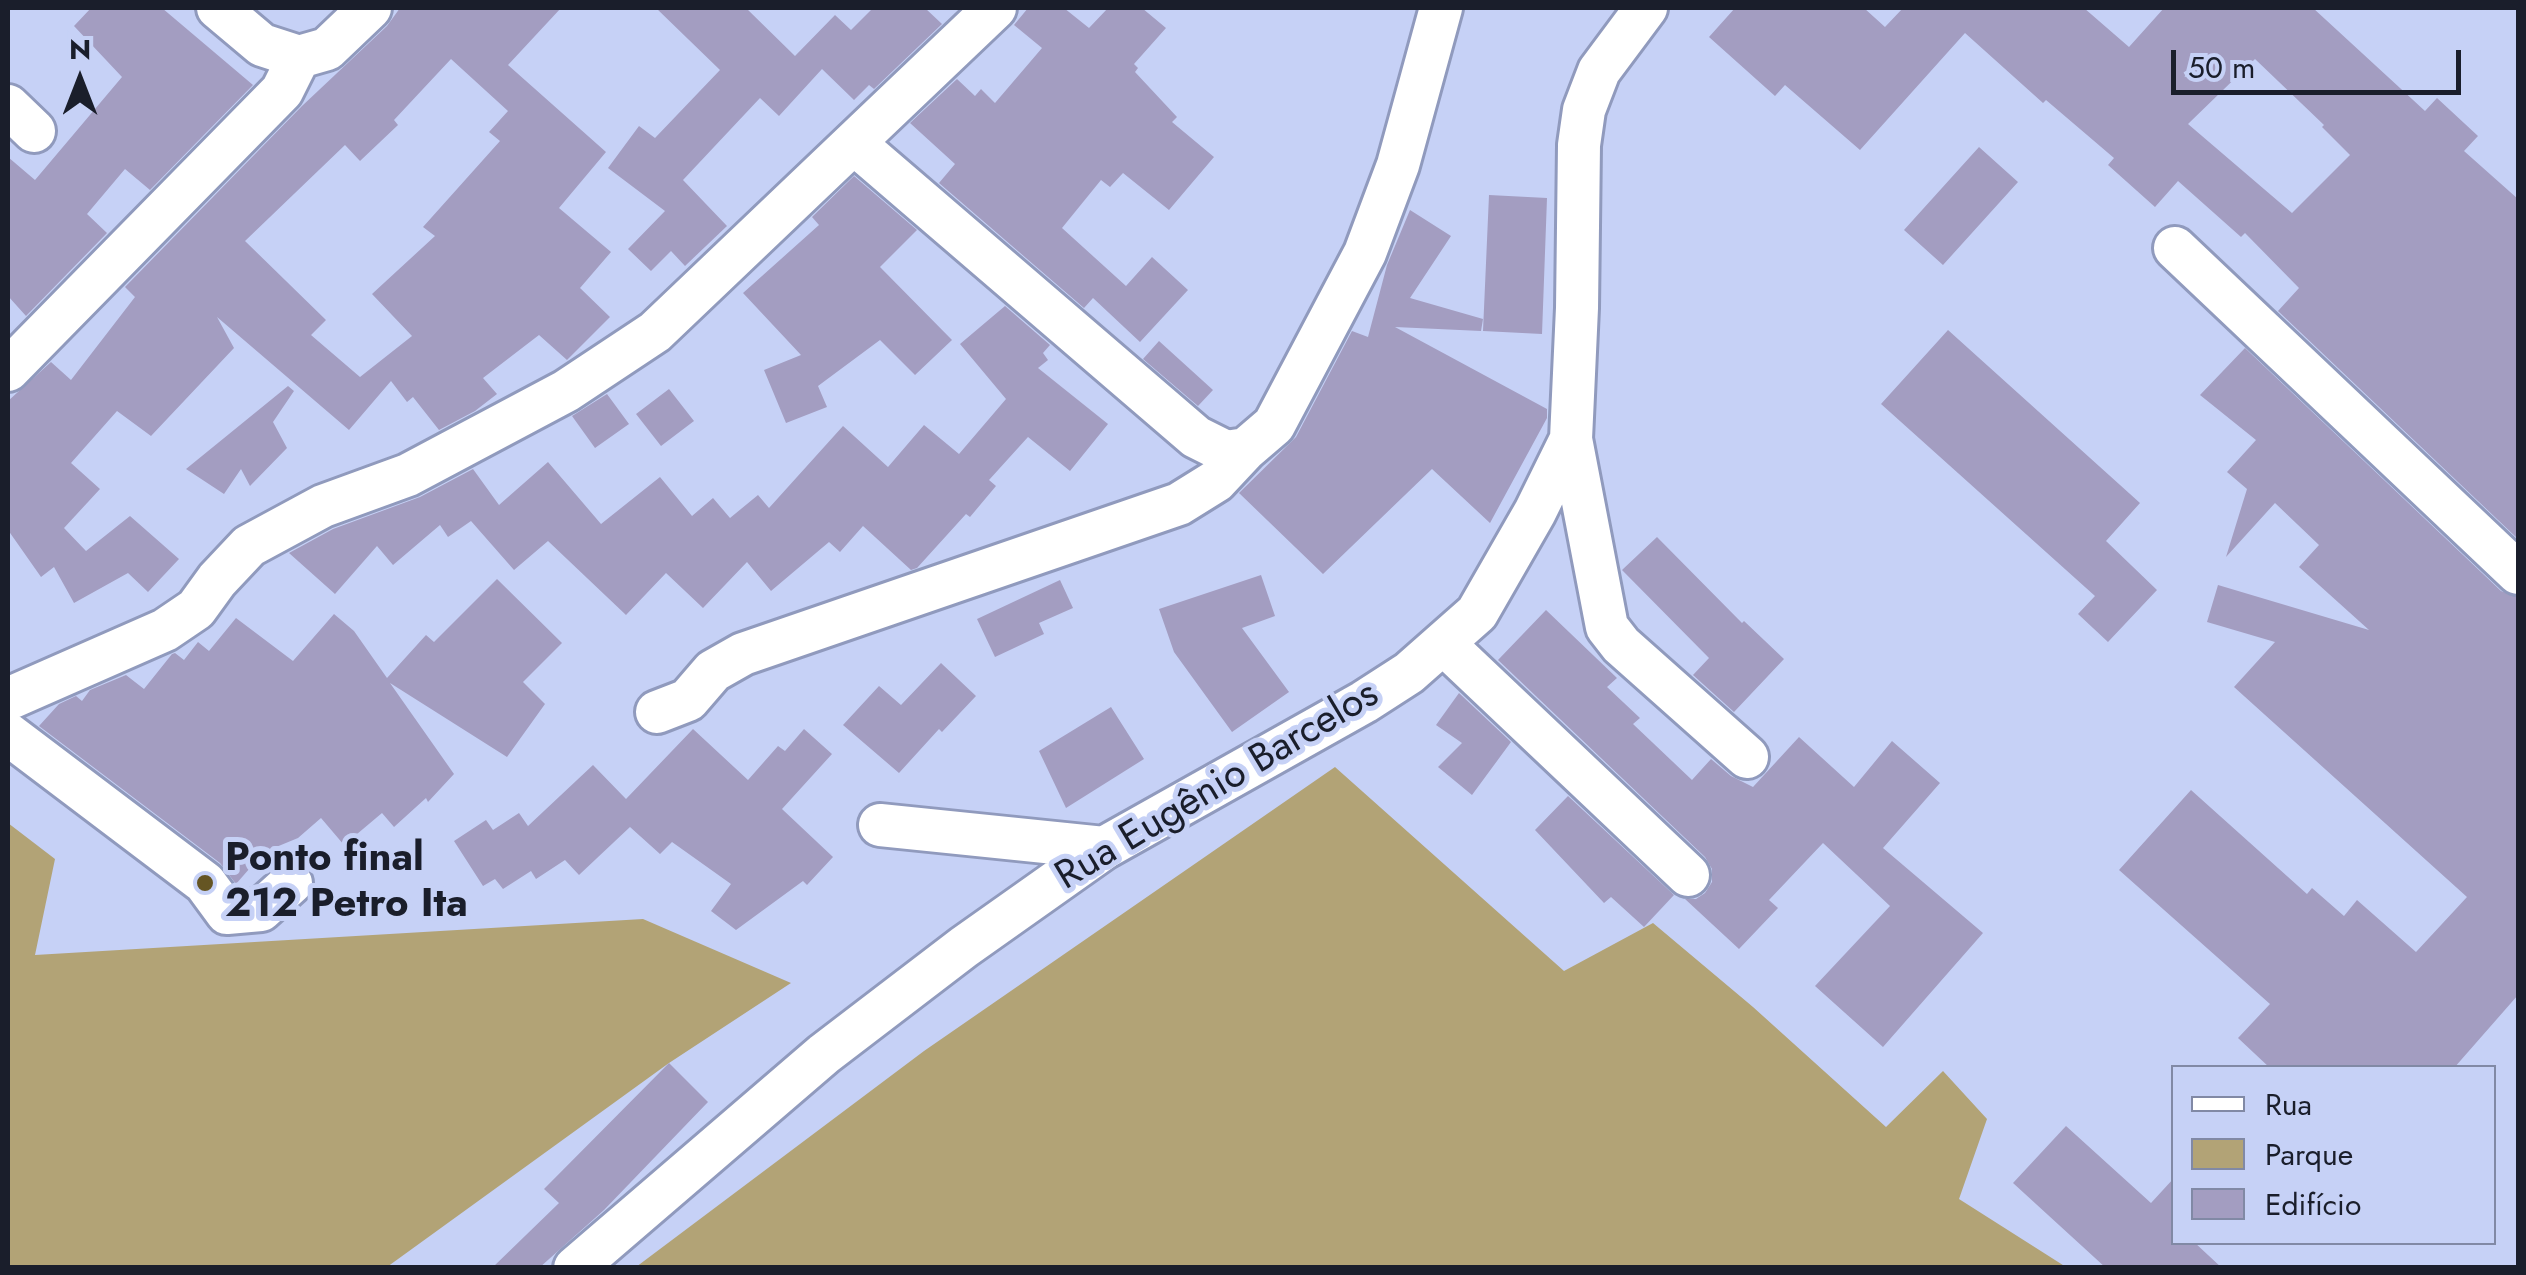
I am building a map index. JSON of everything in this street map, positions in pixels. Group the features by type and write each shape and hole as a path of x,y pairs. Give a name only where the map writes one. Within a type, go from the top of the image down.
{"street":[{"path":"218,8 262,45 299,56 328,49 370,8"},
{"path":"8,698 165,630 196,609 250,546 323,506 408,475 566,391 655,332 995,8"},
{"path":"657,712 688,700 714,672 743,654 1178,504 1216,481 1274,424 1365,253 1398,165 1442,8"},
{"name":"Rua Eugênio Barcelos","path":"576,1268 824,1054 964,946 1104,848 1364,702 1408,673 1477,613 1536,512 1570,439 1584,110 1598,71 1646,8"},
{"path":"8,370 282,91 299,56"},
{"path":"854,144 1196,438 1226,452 1246,449"},
{"path":"2174,248 2518,572"},
{"path":"1570,439 1608,627 1621,644 1748,757"},
{"path":"1444,644 1688,875"},
{"path":"8,734 205,883 227,912 261,910 290,883"},
{"path":"880,825 1104,848"}],"green space":[{"path":"1335,767 1564,971 1653,923 1886,1127 1943,1071 1987,1119 1959,1199 2066,1267 636,1267 924,1051"},
{"path":"8,823 55,859 35,955 643,919 791,983 669,1063 387,1267 8,1267"}],"building":[{"path":"91,8 162,8 253,85 150,190 125,169 87,214 107,233 26,316 8,296 8,157 35,180 122,77 74,26"},
{"path":"400,8 561,8 508,65 606,152 559,208 611,252 580,288 610,317 567,360 539,335 483,378 497,394 439,430 413,397 407,402 391,381 349,430 217,317 234,348 151,436 117,411 71,463 100,489 64,528 86,551 130,516 179,559 148,592 128,573 74,603 54,567 41,577 8,530 8,401 51,362 71,380 135,297 125,287 302,106 387,26","holes":["451,59 508,111 489,132 500,141 423,227 435,236 372,294 412,336 360,377 311,335 326,320 245,241 345,145 360,161 398,125 394,120"]},
{"path":"656,8 746,8 795,56 835,15 851,30 873,8 925,8 942,24 874,89 869,85 854,100 822,69 779,116 760,98 683,180 727,226 685,266 671,251 651,271 628,249 665,211 608,168 639,126 655,138 720,70"},
{"path":"1028,8 1064,8 1089,28 1108,8 1142,8 1166,28 1134,64 1138,68 1135,72 1177,117 1172,122 1214,157 1169,210 1123,173 1110,187 1101,180 1062,228 1126,286 1152,257 1188,290 1140,342 1093,298 1084,308 939,183 955,164 910,123 957,79 975,96 981,89 995,103 1042,48 1014,25"},
{"path":"1735,8 1864,8 1885,27 1903,8 2084,8 2129,47 2164,8 2313,8 2425,111 2437,98 2478,136 2464,151 2518,199 2518,539 2278,311 2299,288 2245,233 2241,237 2178,181 2155,207 2108,165 2114,158 2046,100 2043,103 1965,33 1860,150 1785,85 1775,96 1709,37","holes":["2255,59 2350,155 2292,213 2188,124"]},
{"path":"1979,147 2018,182 1943,265 1904,230"},
{"path":"854,176 917,230 880,267 952,340 915,375 880,340 818,386 827,407 786,423 764,370 801,355 743,293 819,225 812,217"},
{"path":"1489,195 1547,198 1542,334 1483,331"},
{"path":"1410,210 1451,236 1410,298 1483,319 1481,331 1395,327 1547,409 1547,418 1490,523 1432,469 1323,574 1239,493 1296,437 1352,331 1368,337 1387,265"},
{"path":"1005,306 1050,345 1043,353 1048,360 1038,368 1108,424 1070,471 1028,437 989,480 996,486 970,517 966,514 917,568 911,570 863,526 840,552 829,542 771,591 747,562 703,608 666,573 626,615 548,541 514,570 471,521 448,537 440,525 393,565 377,546 335,594 289,553 333,529 420,497 473,469 499,505 548,462 601,524 660,477 692,516 713,498 730,518 758,495 769,508 843,426 888,467 924,425 959,454 1006,399 960,344"},
{"path":"1948,330 2140,503 2106,541 2157,590 2108,642 2078,614 2095,596 1881,404"},
{"path":"1159,341 1213,390 1198,406 1143,359"},
{"path":"2245,348 2501,591 2518,597 2518,995 2457,1065 2267,1065 2238,1038 2270,1004 2119,870 2191,790 2307,894 2312,888 2344,916 2357,900 2416,952 2467,897 2234,687 2275,642 2207,622 2218,585 2369,630 2299,567 2319,545 2275,503 2226,557 2247,489 2227,472 2256,440 2200,395"},
{"path":"288,386 294,391 273,422 287,448 250,486 241,469 224,494 186,469"},
{"path":"669,389 694,421 661,446 636,414"},
{"path":"607,394 629,424 595,448 572,416"},
{"path":"1657,537 1742,623 1784,659 1734,712 1693,675 1709,658 1622,570"},
{"path":"1261,575 1275,616 1242,628 1289,692 1232,732 1174,652 1159,609"},
{"path":"497,579 562,643 523,682 545,704 507,757 390,683 454,774 428,802 426,798 394,827 382,813 344,845 321,818 298,838 264,852 236,884 220,863 39,726 59,704 76,696 82,701 90,690 126,675 144,689 172,654 184,660 198,642 209,651 236,618 293,661 334,614 354,631 387,678 426,635 434,642"},
{"path":"1060,580 1073,608 1039,623 1044,634 995,657 977,619"},
{"path":"1546,610 1617,678 1607,687 1640,718 1633,724 1692,780 1711,759 1731,776 1753,787 1799,737 1854,787 1892,741 1940,783 1883,848 1983,933 1883,1047 1815,986 1890,906 1823,843 1769,900 1778,908 1739,949 1685,899 1696,899 1712,882 1712,869 1705,857 1498,660"},
{"path":"941,663 976,696 899,773 843,725 879,686 901,705"},
{"path":"1459,693 1511,742 1472,795 1438,767 1462,743 1436,725"},
{"path":"1111,707 1144,759 1066,808 1039,751"},
{"path":"693,729 748,780 778,746 785,751 804,729 832,754 782,809 833,857 807,885 803,881 736,930 711,911 731,884 672,842 660,854 630,827 579,875 565,860 536,879 531,871 503,889 495,879 483,886 454,841 486,820 493,830 519,813 528,826 593,765 626,799"},
{"path":"1568,796 1674,895 1644,927 1611,897 1604,903 1535,830"},
{"path":"669,1063 708,1102 604,1210 539,1268 492,1268 559,1203 544,1189"},
{"path":"2066,1126 2151,1203 2171,1181 2171,1245 2197,1245 2222,1268 2106,1268 2013,1183"}],"place":[{"name":"Ponto final 212 Petro Ita","path":"205,883"}]}
